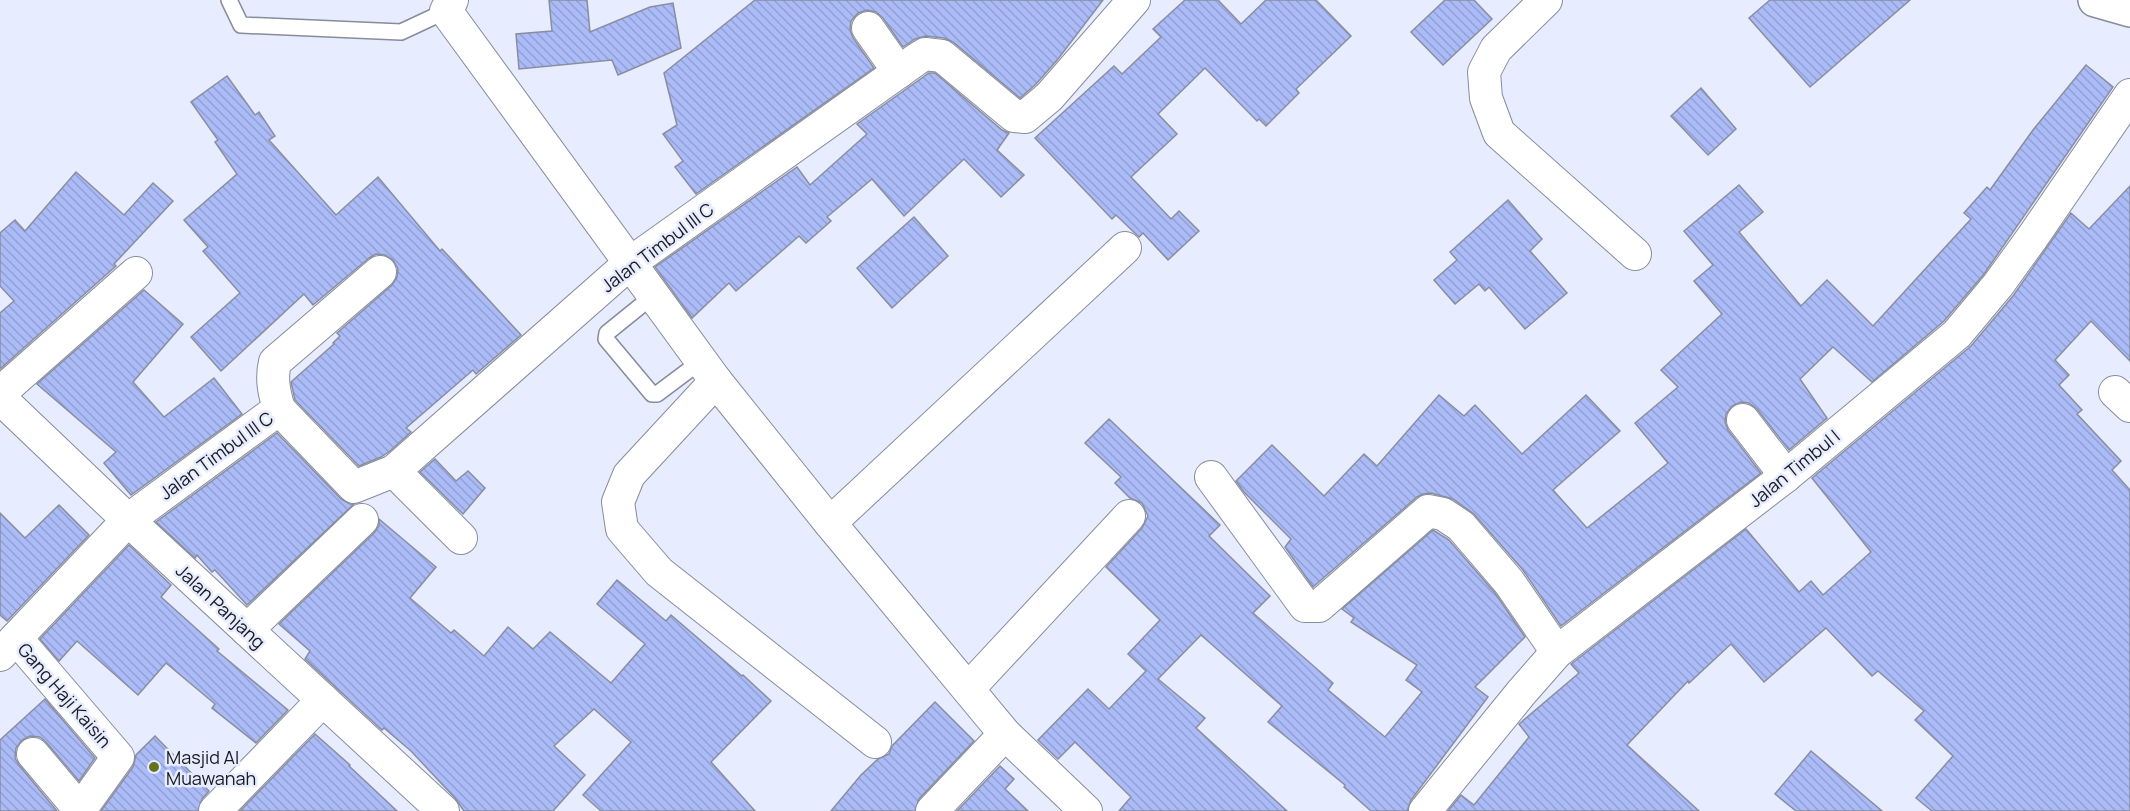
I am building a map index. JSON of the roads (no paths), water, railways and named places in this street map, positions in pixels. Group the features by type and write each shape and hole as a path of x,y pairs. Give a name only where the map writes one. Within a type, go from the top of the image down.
{"street":[{"name":"Jalan Timbul III C","path":"8,646 128,520 279,408 354,487 394,471 630,263 925,54 942,56 1014,116 1025,117 1049,97 1134,0"},
{"path":"1545,0 1496,49 1484,72 1486,98 1499,133 1635,254"},
{"path":"2095,0 2130,10"},
{"path":"449,6 708,371 830,523 1005,734 1086,811"},
{"path":"868,28 899,72"},
{"name":"Jalan Timbul I","path":"1425,811 1557,652 1786,476 1957,334 2025,248 2130,95"},
{"path":"830,523 1125,248"},
{"path":"279,408 273,389 275,362 380,272"},
{"path":"0,393 136,273"},
{"path":"708,371 629,474 618,502 622,529 659,572 875,742"},
{"name":"Jalan Panjang","path":"0,398 128,520 443,811"},
{"path":"1743,420 1786,476"},
{"path":"394,471 461,538"},
{"path":"1211,477 1305,606 1319,606 1428,511 1443,514 1461,526 1509,582 1557,652"},
{"path":"968,689 1130,516"},
{"path":"247,630 362,520"},
{"name":"Gang Haji Kaisin","path":"8,646 118,757 81,811"},
{"path":"215,811 323,700"},
{"path":"932,811 1005,734"},
{"path":"33,754 81,811"}],"lane":[{"path":"229,0 241,25 401,32 449,6"},
{"path":"654,295 607,333 606,339 652,394 657,394 708,371"}],"place":[{"name":"Masjid Al Muawanah","path":"154,767"}]}
